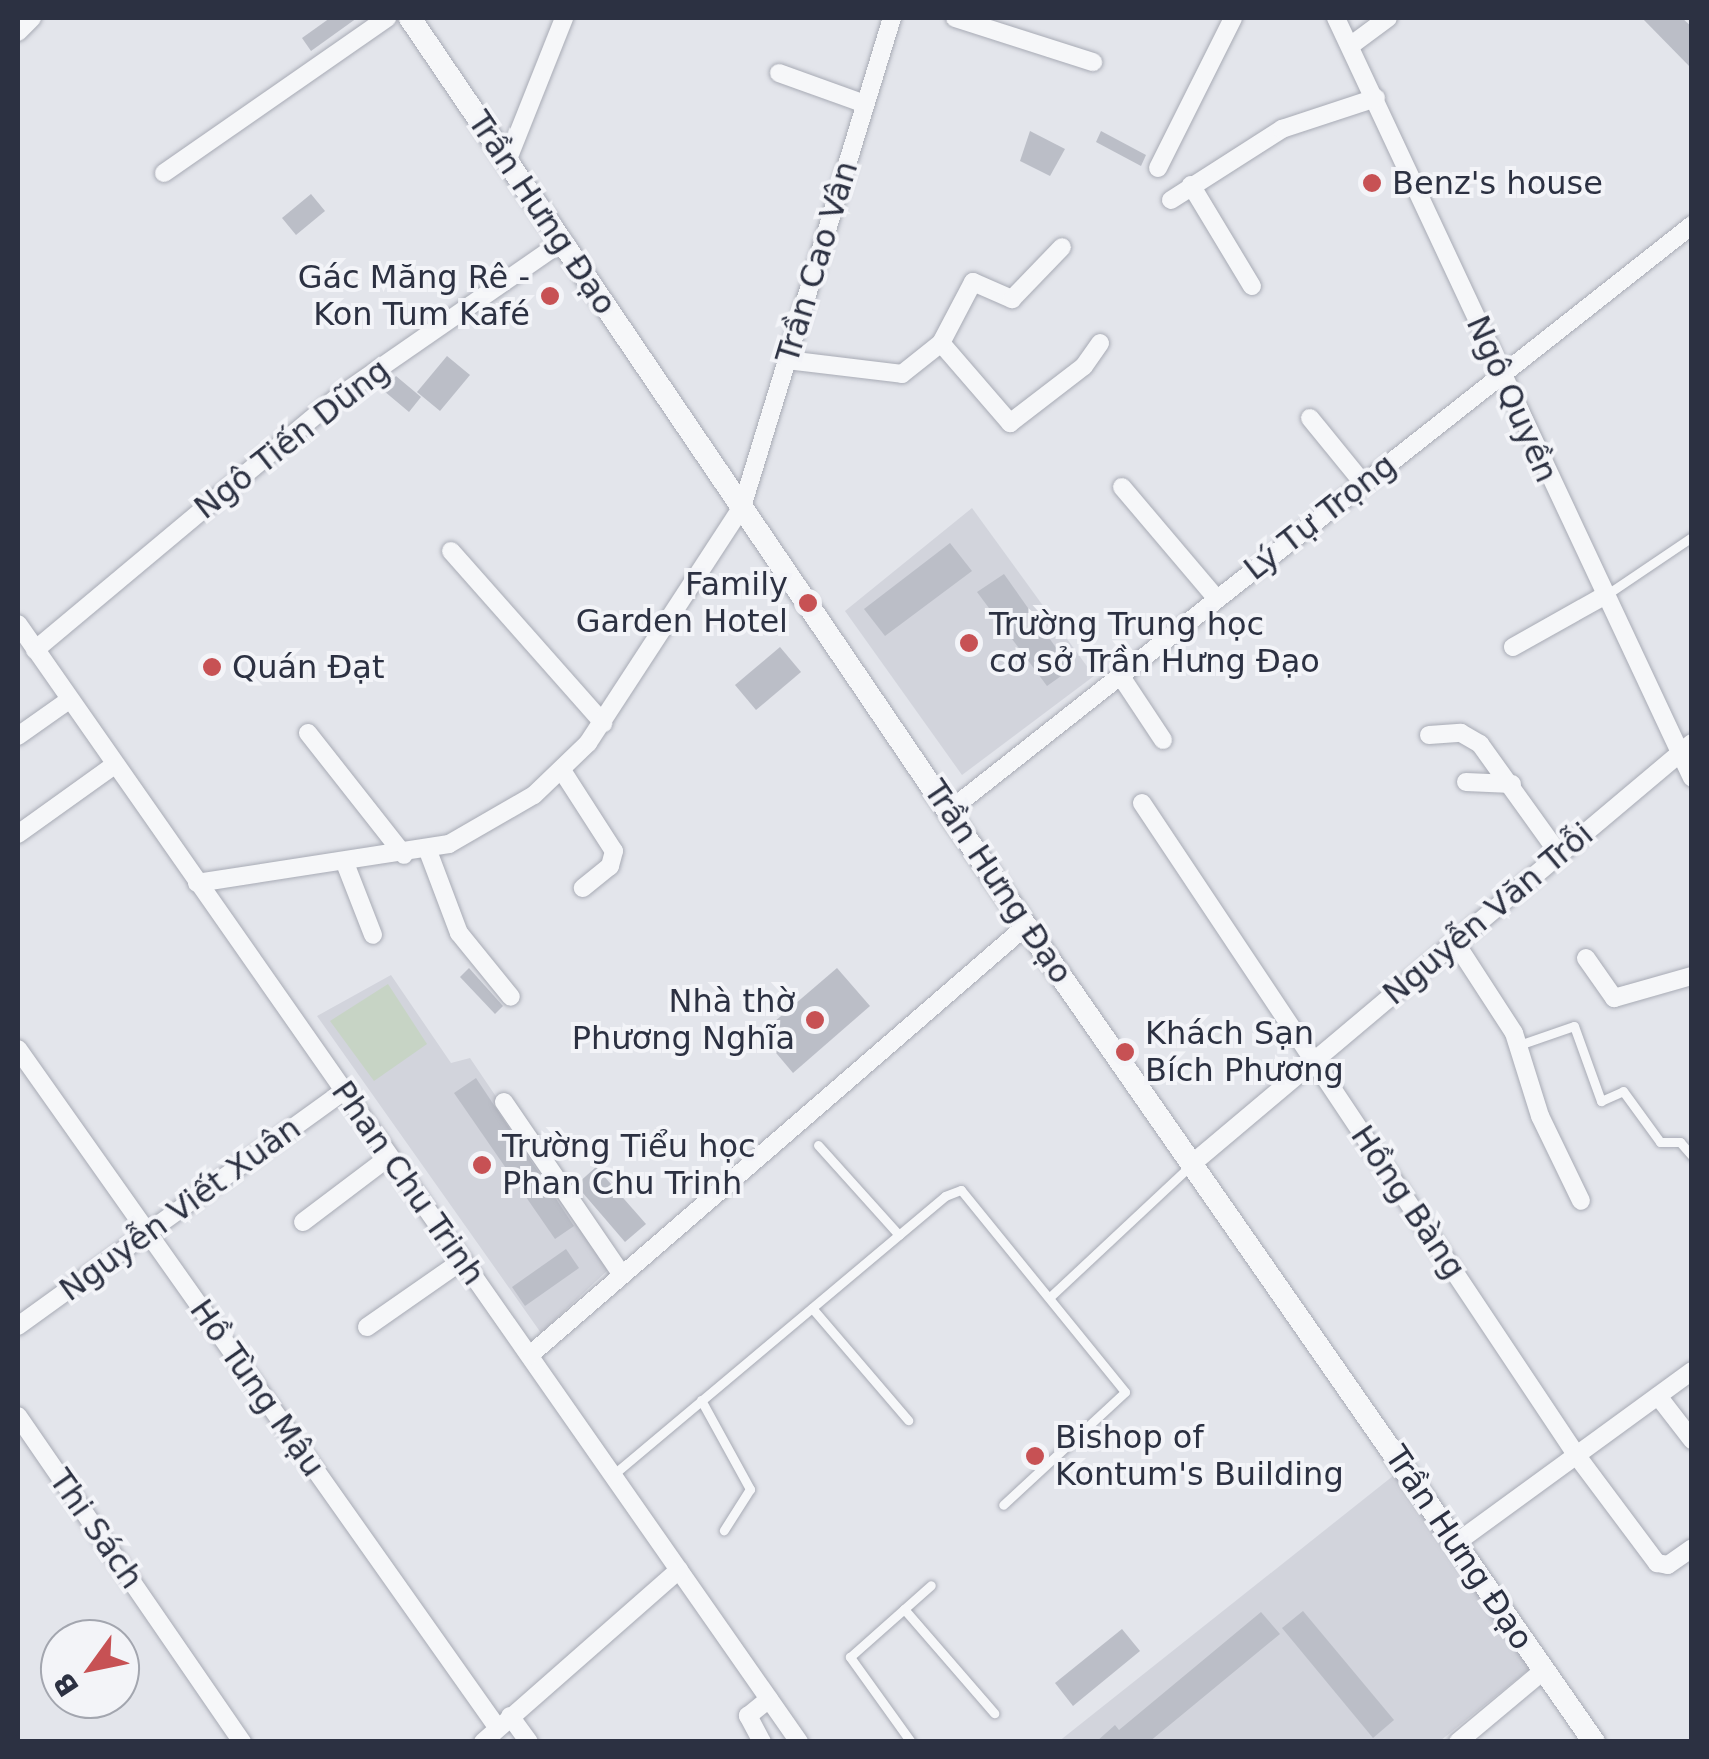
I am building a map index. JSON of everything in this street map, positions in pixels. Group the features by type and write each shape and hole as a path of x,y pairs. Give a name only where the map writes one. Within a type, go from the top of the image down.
{"street":[{"path":"18,32 32,18"},
{"path":"164,173 387,18"},
{"name":"Trần Hưng Đạo","path":"410,18 1026,926 1594,1742"},
{"path":"508,159 564,18"},
{"name":"Trần Cao Vân","path":"197,883 428,851 472,833 563,772 603,723 742,507 892,18"},
{"path":"955,18 1092,62"},
{"path":"1158,168 1233,18"},
{"name":"Ngô Quyền","path":"1336,18 1604,596 1685,748 1692,778"},
{"path":"1350,46 1388,18"},
{"path":"778,74 865,104"},
{"path":"1171,200 1282,130 1376,98"},
{"path":"1191,185 1252,286"},
{"name":"Lý Tự Trọng","path":"950,810 1692,225"},
{"name":"Ngô Tiến Dũng","path":"35,650 338,397 560,243"},
{"path":"787,360 892,377 941,343 973,282 1012,299 1062,247"},
{"path":"941,343 1010,423 1084,366 1100,343"},
{"path":"1310,418 1363,483"},
{"path":"1122,488 1217,599"},
{"path":"451,550 603,723"},
{"path":"1513,647 1604,596"},
{"name":"Phan Chu Trinh","path":"18,624 113,766 614,1474 795,1740"},
{"path":"1120,676 1163,740"},
{"path":"18,736 69,700"},
{"path":"308,733 404,855"},
{"path":"1429,735 1461,733 1480,744 1560,854"},
{"name":"Nguyễn Văn Trỗi","path":"1194,1163 1685,748"},
{"path":"18,834 113,766"},
{"path":"563,772 614,852 610,866 583,888"},
{"path":"1466,782 1512,784"},
{"name":"Hồng Bàng","path":"1142,802 1578,1456 1657,1563 1668,1565 1692,1548"},
{"path":"428,851 459,933 511,997"},
{"path":"345,862 373,935"},
{"path":"530,1354 1026,926"},
{"path":"1455,942 1518,1045 1540,1116 1582,1201"},
{"path":"1586,958 1614,998 1692,976"},
{"name":"Hồ Tùng Mậu","path":"18,1048 146,1233 504,1721 529,1742"},
{"name":"Nguyễn Viết Xuân","path":"18,1326 343,1092"},
{"path":"504,1102 622,1275"},
{"path":"303,1222 390,1157"},
{"path":"366,1328 463,1260"},
{"path":"1456,1542 1692,1372"},
{"path":"1658,1396 1692,1440"},
{"name":"Thi Sách","path":"18,1416 242,1742"},
{"path":"483,1742 679,1570"},
{"path":"1458,1742 1544,1671"},
{"path":"762,1742 748,1716 770,1699"}],"lane":[{"path":"1604,596 1692,537"},
{"path":"1518,1045 1574,1026 1602,1100 1623,1092 1660,1142 1680,1142 1692,1156"},
{"path":"818,1145 899,1235"},
{"path":"1052,1296 1194,1163"},
{"path":"614,1474 945,1196 968,1192 1122,1386 1124,1398 1003,1505"},
{"path":"812,1308 908,1420"},
{"path":"701,1400 750,1490 724,1530"},
{"path":"904,1739 850,1657 931,1585"},
{"path":"904,1608 994,1713"}],"shaded area":[{"name":"Trường Trung học cơ sở Trần Hưng Đạo","path":"972,508 1094,676 962,775 845,611"},
{"name":"Trường Tiểu học Phan Chu Trinh","path":"391,975 451,1063 470,1058 611,1267 541,1333 317,1016"},
{"path":"1398,1472 1537,1663 1440,1741 1058,1742"}],"green space":[{"path":"388,984 427,1044 374,1081 330,1021"}],"building":[{"path":"330,18 357,18 311,51 302,38"},
{"path":"1642,18 1682,18 1692,27 1692,69"},
{"path":"1030,131 1065,149 1050,176 1020,161"},
{"path":"1101,131 1146,155 1141,166 1096,142"},
{"path":"311,194 325,211 296,235 282,218"},
{"path":"447,356 470,375 440,411 417,392"},
{"path":"396,376 421,397 409,412 384,391"},
{"path":"950,543 972,571 885,636 864,609"},
{"path":"1004,574 1071,669 1047,686 977,592"},
{"path":"780,647 801,672 756,710 735,685"},
{"path":"469,968 503,1006 495,1014 460,977"},
{"name":"Nhà thờ Phương Nghĩa","path":"837,968 870,1006 793,1073 760,1034"},
{"path":"476,1078 574,1226 555,1239 454,1093"},
{"path":"596,1167 646,1224 625,1242 576,1185"},
{"path":"566,1249 579,1268 525,1306 512,1287"},
{"path":"1303,1611 1394,1720 1373,1738 1282,1628"},
{"path":"1261,1612 1280,1634 1149,1742 1096,1742 1115,1725 1119,1730"},
{"path":"1122,1629 1140,1651 1073,1706 1055,1683"}],"place":[{"name":"Benz's house","path":"1372,183"},
{"name":"Gác Măng Rê - Kon Tum Kafé","path":"550,296"},
{"name":"Family Garden Hotel","path":"808,603"},
{"name":"Trường Trung học cơ sở Trần Hưng Đạo","path":"969,643"},
{"name":"Quán Đạt","path":"212,667"},
{"name":"Nhà thờ Phương Nghĩa","path":"815,1020"},
{"name":"Khách Sạn Bích Phương","path":"1125,1052"},
{"name":"Trường Tiểu học Phan Chu Trinh","path":"482,1165"},
{"name":"Bishop of Kontum's Building","path":"1035,1456"}]}
